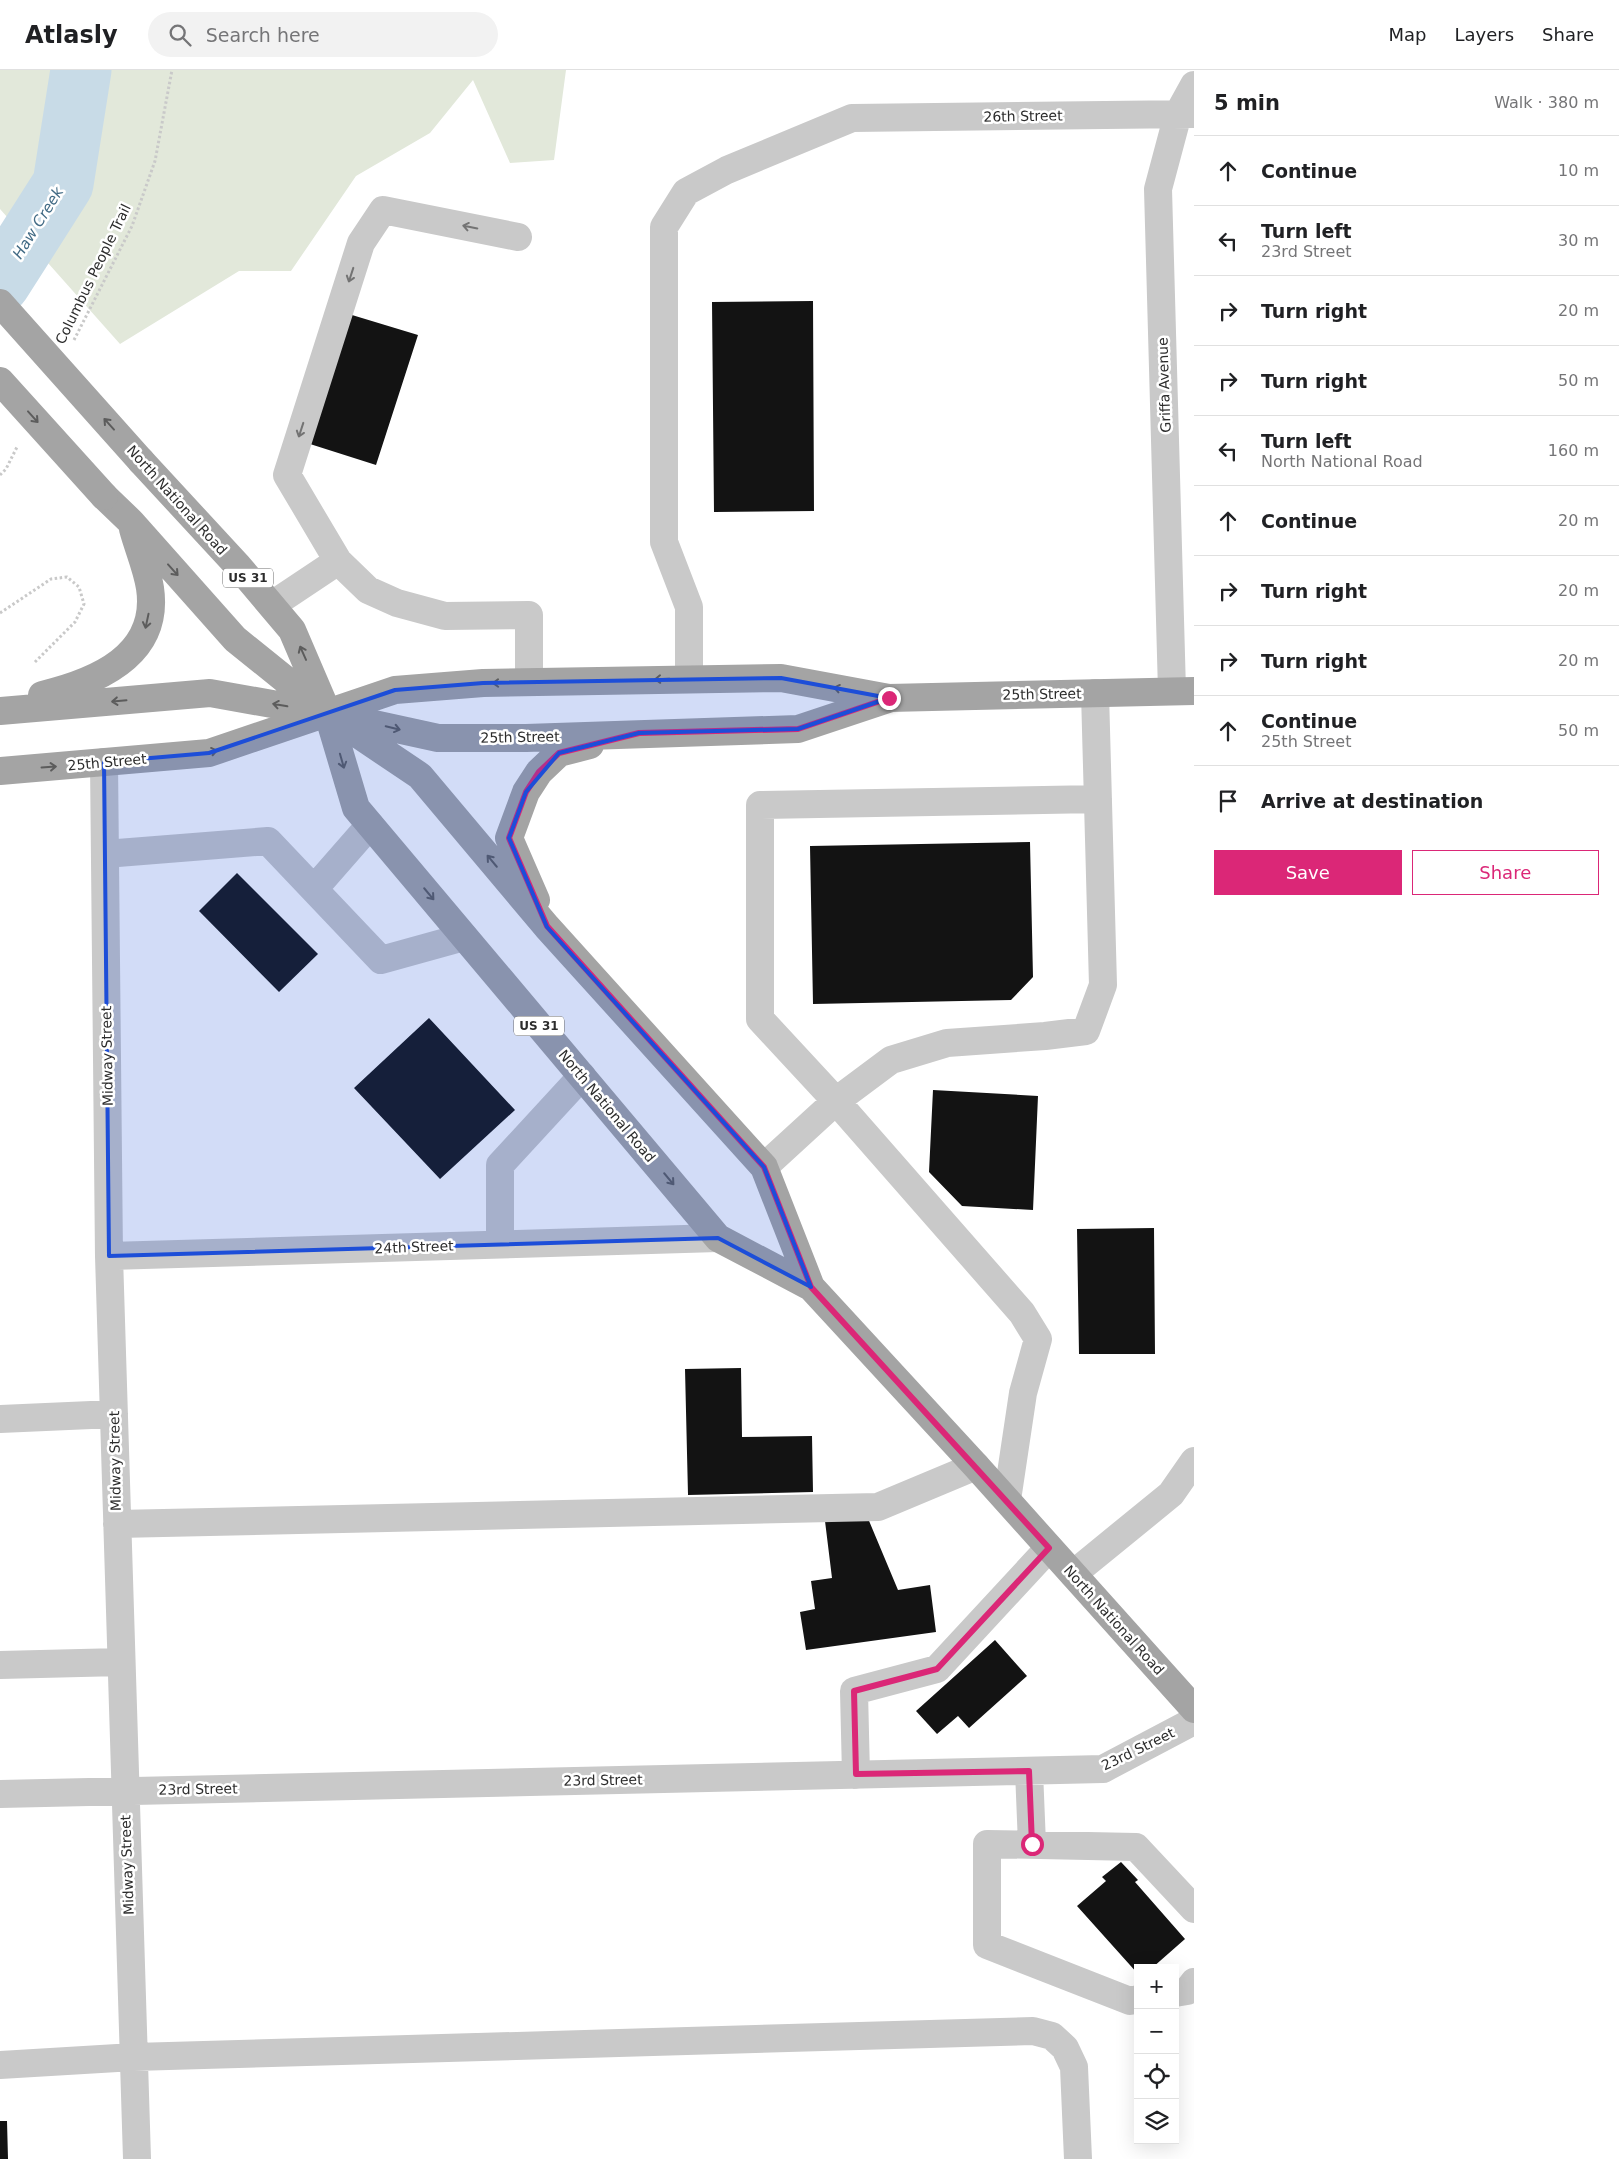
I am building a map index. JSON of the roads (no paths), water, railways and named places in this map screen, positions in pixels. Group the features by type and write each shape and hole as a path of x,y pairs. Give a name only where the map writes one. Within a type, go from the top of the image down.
{"main road":[{"name":"North National Road","path":"0,303 272,605 292,630 328,714 356,808 718,1238 811,1287 1007,1500 1194,1709"},
{"name":"North National Road","path":"0,381 104,496 131,522 235,639 328,714 420,776 547,926 764,1167 811,1287"},
{"path":"0,706 70,688 113,669 127,658 141,640 149,620 150,589 131,522"},
{"name":"25th Street","path":"0,771 209,753 395,690 483,683 689,678 780,678 889,698 1183,691"},
{"name":"25th Street","path":"0,711 210,693 328,714 438,738 526,738 798,729 889,698"},
{"path":"547,926 509,838 526,792 539,772 559,753 639,733"}],"street":[{"name":"Griffa Avenue","path":"1183,691 1158,189 1186,114 1194,85"},
{"name":"26th Street","path":"689,678 689,607 664,542 664,227 686,192 727,170 852,118 1186,114"},
{"path":"518,237 383,210 361,243 287,475 338,561 368,590 397,603 445,616 529,615 529,682"},
{"path":"272,605 338,561"},
{"path":"764,1167 836,1101 891,1060 947,1043 1086,1031 1103,985 1095,693"},
{"name":"Midway Street","path":"104,762 109,1256 137,2159"},
{"path":"1007,1500 1023,1393 1038,1339 1022,1313 836,1101 760,1019 760,805 1098,799"},
{"path":"314,889 370,825"},
{"path":"105,854 268,841 381,960 464,937"},
{"path":"500,1244 500,1164 582,1076"},
{"name":"24th Street","path":"109,1256 718,1238"},
{"path":"0,1419 114,1414"},
{"path":"1072,1574 1172,1494 1194,1462"},
{"path":"117,1524 878,1506 976,1466"},
{"path":"856,1774 854,1691 937,1669 1049,1548"},
{"path":"0,1665 121,1662"},
{"name":"23rd Street","path":"0,1794 1103,1769 1194,1721"},
{"path":"1029,1771 1032,1844"},
{"path":"1134,2000 1130,2001 987,1945 987,1844 1136,1847 1194,1909"},
{"path":"1179,1992 1187,1991 1194,1982"},
{"path":"0,2065 134,2057 1033,2031 1052,2036 1065,2048 1074,2067 1078,2159"}],"waterway":[{"name":"Haw Creek","path":"0,283 63,184 81,70"}]}
